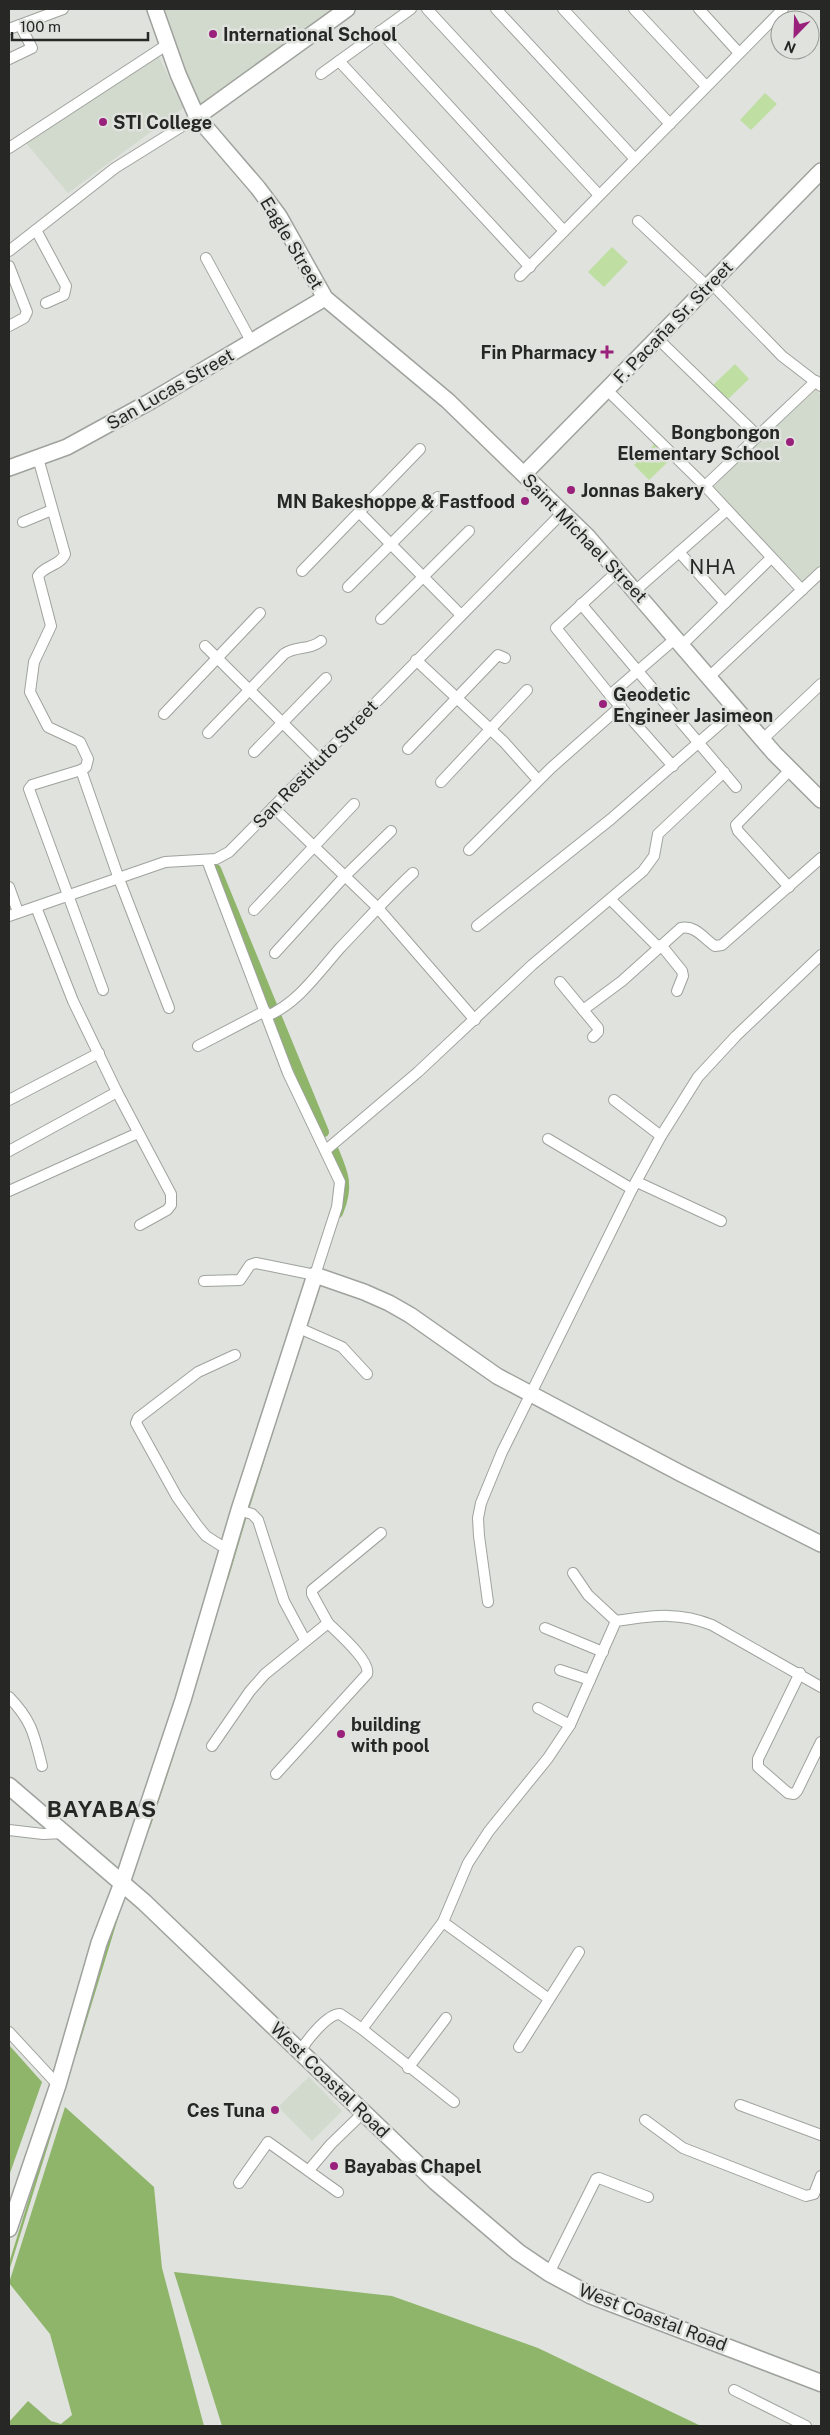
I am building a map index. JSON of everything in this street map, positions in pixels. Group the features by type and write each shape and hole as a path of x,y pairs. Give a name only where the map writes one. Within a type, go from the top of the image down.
{"main road":[{"name":"West Coastal Road","path":"9,1786 122,1883 216,1969 363,2113 450,2194 518,2252 549,2273 590,2295 821,2382"}],"street":[{"path":"9,29 63,9"},
{"name":"Eagle Street","path":"155,9 197,117 280,216 325,298"},
{"path":"9,251 115,168 197,117 346,9"},
{"path":"321,74 411,9"},
{"path":"427,9 599,196"},
{"path":"496,9 635,159"},
{"path":"564,9 670,124"},
{"path":"634,9 706,86"},
{"path":"700,9 739,53"},
{"path":"520,276 739,53 770,14"},
{"path":"9,59 32,48 20,25"},
{"path":"380,31 564,232"},
{"path":"9,148 168,44"},
{"path":"339,60 530,267"},
{"name":"F. Pacaña Sr. Street","path":"524,474 821,171"},
{"path":"638,221 709,285 782,356 819,383 758,436 705,486"},
{"path":"36,230 66,286 64,295 46,303"},
{"path":"206,258 250,342"},
{"path":"9,266 27,314 9,326"},
{"name":"San Lucas Street","path":"9,468 67,447 152,401 325,298"},
{"name":"Saint Michael Street","path":"325,298 438,392 563,512 619,570 762,740 821,800"},
{"path":"657,338 758,436"},
{"path":"607,390 705,486 802,590"},
{"path":"302,571 420,449"},
{"path":"38,458 65,555 63,559 41,571 38,576 51,626 49,634 34,662 29,689 48,727 81,744 88,759 86,767 81,770 32,785 30,789 103,990"},
{"path":"348,587 438,497"},
{"path":"23,522 52,510"},
{"path":"636,590 727,510"},
{"name":"San Restituto Street","path":"14,914 165,862 216,859 229,852 563,512"},
{"path":"360,513 461,615"},
{"path":"381,619 469,531"},
{"path":"679,552 724,603"},
{"path":"610,695 638,670 679,642 724,603 771,558"},
{"path":"619,570 556,628 610,695 673,766"},
{"path":"709,677 821,572"},
{"path":"581,604 736,787"},
{"path":"164,714 260,612"},
{"path":"208,732 289,650 311,648 321,641"},
{"path":"204,646 319,759"},
{"path":"408,749 498,655 505,658"},
{"path":"416,660 490,729 538,780"},
{"path":"254,752 282,721 326,678"},
{"path":"762,740 821,684"},
{"path":"440,782 527,690"},
{"path":"469,850 538,780 621,706"},
{"path":"477,926 533,884 673,766 737,709"},
{"path":"81,770 119,879 169,1008"},
{"path":"789,887 738,831 736,825 790,770"},
{"path":"326,1150 418,1072 532,965 611,900 651,863 658,834 665,825 724,772"},
{"path":"254,910 354,804"},
{"path":"273,807 377,907 475,1020"},
{"path":"275,953 345,876 391,831"},
{"path":"583,1010 622,981 675,932 686,927 698,932 717,947 821,858"},
{"path":"9,2229 58,2085 99,1943 122,1883 183,1700 228,1550 245,1512 304,1329 315,1275 337,1207 340,1190 335,1170 301,1102 270,1014 207,860"},
{"path":"198,1046 270,1014 308,986 377,907 413,873"},
{"path":"9,887 14,914"},
{"path":"611,900 682,971 683,976 677,991"},
{"path":"36,907 73,1001 138,1134 171,1194 172,1201 168,1210 140,1225"},
{"path":"488,1602 479,1536 480,1508 502,1452 634,1185 661,1136 698,1078 749,1023 821,954"},
{"path":"560,982 598,1028 598,1032 593,1036"},
{"path":"9,1100 98,1053"},
{"path":"9,1151 117,1092"},
{"path":"614,1100 661,1136"},
{"path":"9,1191 138,1134"},
{"path":"548,1139 634,1185 722,1221"},
{"path":"204,1281 240,1280 250,1265 256,1263 315,1275 364,1292 410,1315 497,1376 680,1473 821,1544"},
{"path":"304,1329 342,1347 367,1374"},
{"path":"228,1550 206,1536 197,1525 177,1497 136,1423 138,1418 198,1372 235,1355"},
{"path":"245,1512 258,1520 284,1601 305,1640"},
{"path":"276,1774 368,1674 369,1670 365,1662 328,1624 312,1594 312,1590 380,1533"},
{"path":"573,1573 588,1595 616,1621"},
{"path":"616,1621 667,1614 695,1618 712,1625 800,1673 821,1687"},
{"path":"362,2029 443,1922 468,1863 490,1831 548,1758 570,1725 616,1621"},
{"path":"212,1746 250,1691 265,1674 305,1640 328,1624"},
{"path":"545,1628 602,1652"},
{"path":"560,1670 590,1680"},
{"path":"800,1673 758,1759 758,1767 788,1793 794,1794 821,1742"},
{"path":"9,1697 31,1725 42,1766"},
{"path":"538,1708 570,1725"},
{"path":"9,1830 43,1834 64,1833"},
{"path":"443,1922 549,1999"},
{"path":"519,2046 579,1952"},
{"path":"300,2052 308,2039 336,2014 344,2016 408,2068 454,2102"},
{"path":"408,2068 446,2018"},
{"path":"9,2032 58,2085"},
{"path":"740,2105 821,2135"},
{"path":"309,2170 331,2144 363,2113"},
{"path":"645,2120 683,2148 806,2196 814,2194 821,2176"},
{"path":"239,2183 268,2142 338,2192"},
{"path":"549,2273 596,2179 599,2178 648,2197"},
{"path":"734,2390 806,2426"}],"shaded area":[{"name":"International School","path":"159,9 342,9 201,105"},
{"name":"STI College","path":"156,50 183,108 68,193 21,137"},
{"path":"765,93 777,104 751,130 740,120"},
{"path":"612,247 628,262 604,287 588,272"},
{"path":"735,364 749,379 725,402 711,387"},
{"name":"Bongbongon Elementary School","path":"814,387 821,396 821,572 806,587 712,488"},
{"path":"659,439 675,455 649,480 634,465"},
{"path":"9,2045 42,2082 9,2176"},
{"path":"309,2077 342,2111 312,2141 278,2107"},
{"path":"65,2107 154,2187 162,2268 204,2426 9,2426 9,2422 28,2401 51,2421 61,2424 72,2415 50,2334 9,2283"},
{"path":"174,2272 392,2296 538,2348 701,2426 222,2426"}],"waterway":[{"path":"216,869 324,1132"},
{"path":"332,1146 344,1179 344,1194 338,1213"},
{"path":"248,1509 278,1412"},
{"path":"227,1579 246,1515"},
{"path":"149,1827 173,1754"},
{"path":"75,2054 118,1914"},
{"path":"9,2267 58,2109"}],"place":[{"name":"International School","path":"213,34"},
{"name":"STI College","path":"103,122"},
{"name":"Fin Pharmacy","path":"607,352"},
{"name":"Bongbongon Elementary School","path":"790,442"},
{"name":"Jonnas Bakery","path":"571,490"},
{"name":"MN Bakeshoppe & Fastfood","path":"525,501"},
{"name":"Geodetic Engineer Jasimeon","path":"603,704"},
{"name":"building with pool","path":"341,1734"},
{"name":"Ces Tuna","path":"275,2110"},
{"name":"Bayabas Chapel","path":"334,2166"}],"district":[{"name":"NHA","path":"713,567"},
{"name":"BAYABAS","path":"102,1809"}]}
